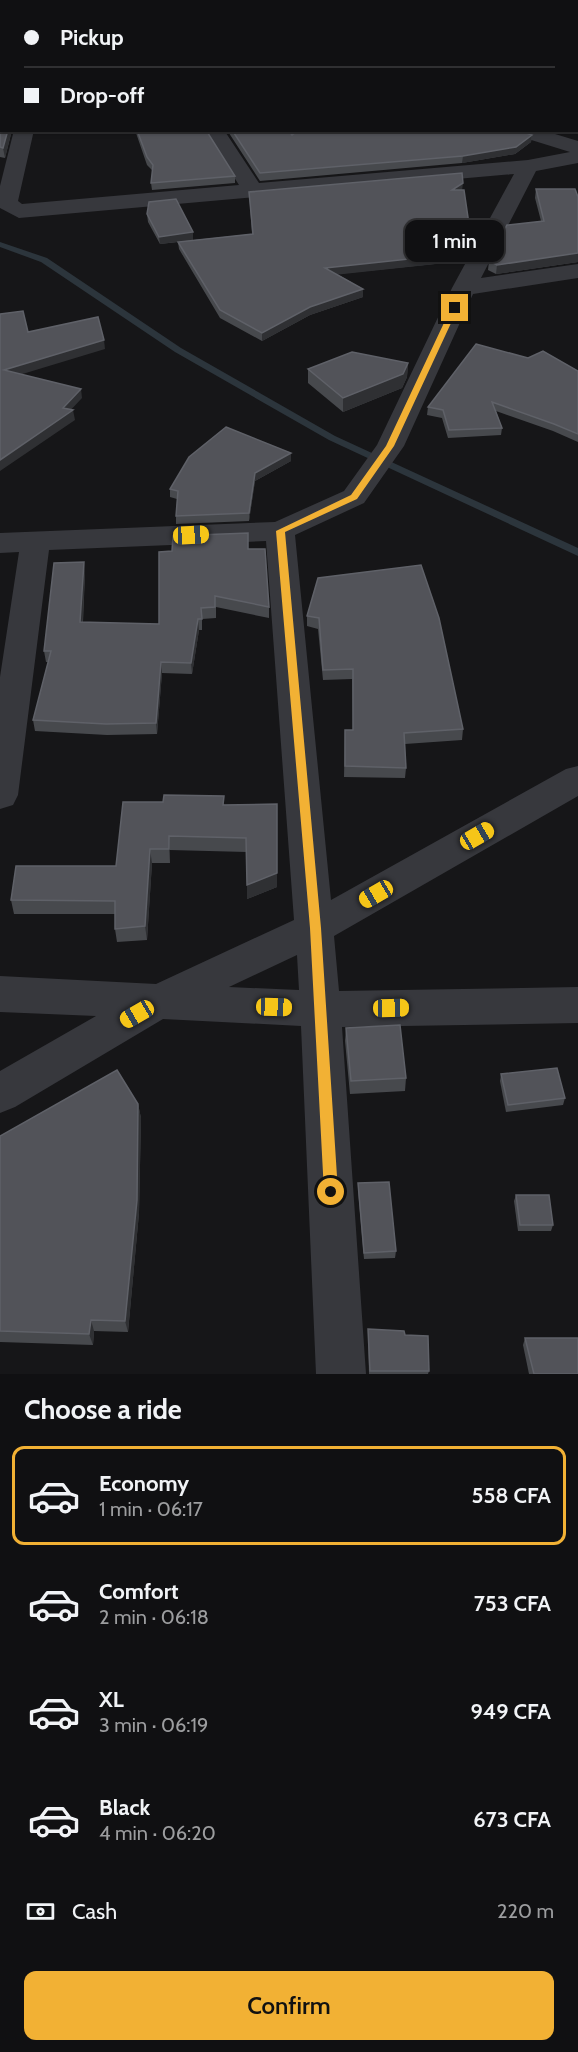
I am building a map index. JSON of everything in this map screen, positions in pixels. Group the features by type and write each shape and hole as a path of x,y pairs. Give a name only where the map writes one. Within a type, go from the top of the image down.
{"street":[{"path":"24,132 7,201 10,207 20,212 528,166 578,157"},
{"path":"215,132 254,192"},
{"path":"526,132 578,148"},
{"path":"0,543 280,531 354,497 390,446 464,288 528,166"},
{"path":"464,288 578,271"},
{"path":"280,531 321,1009 341,1374"},
{"path":"0,795 35,542"},
{"path":"0,1094 157,1002 315,928 578,779"},
{"path":"0,994 321,1009 578,1005"}],"building":[{"path":"0,132 7,132 3,148 0,147"},
{"path":"138,132 207,132 235,176 151,183 153,165 147,157"},
{"path":"233,132 290,132 292,135 296,132 524,132 532,135 516,147 463,156 260,173"},
{"path":"462,173 463,183 452,190 464,190 470,231 478,230 465,253 325,268 363,289 310,307 262,333 220,310 178,242 253,234 249,192"},
{"path":"536,189 575,189 578,197 578,253 497,265 489,261 507,225 544,221"},
{"path":"176,199 193,232 159,237 147,214 149,202"},
{"path":"23,311 28,332 98,317 104,340 4,370 81,389 63,408 73,410 0,460 0,314"},
{"path":"476,344 528,358 543,351 578,371 578,434 492,402 502,428 449,430 443,410 428,407"},
{"path":"352,352 408,363 403,374 343,398 308,369"},
{"path":"226,427 291,453 255,473 249,513 176,516 178,491 170,489 189,457"},
{"path":"248,533 248,549 265,549 269,607 215,596 215,607 201,608 202,619 198,619 191,663 161,662 156,723 106,724 33,720 51,651 44,651 54,563 84,562 80,622 159,624 159,552 172,551 173,536"},
{"path":"421,565 439,618 463,729 404,733 406,768 345,766 345,730 353,730 353,669 323,670 319,618 307,616 318,578"},
{"path":"164,795 224,796 223,805 277,804 277,873 247,885 246,838 169,836 169,849 150,849 145,926 115,929 115,901 11,900 16,866 116,866 123,802 163,802"},
{"path":"400,1025 406,1078 351,1081 346,1028"},
{"path":"557,1068 565,1098 508,1105 501,1074"},
{"path":"117,1070 138,1104 137,1200 125,1321 91,1320 89,1334 0,1331 0,1136"},
{"path":"389,1182 396,1251 364,1253 358,1183"},
{"path":"516,1195 549,1195 553,1225 520,1225"},
{"path":"368,1329 404,1331 405,1335 428,1336 429,1371 370,1371"},
{"path":"525,1338 578,1338 578,1374 534,1374"}],"waterway":[{"path":"0,244 44,260 178,350 332,438 578,552"}],"route":[{"path":"331,1192 315,928 280,531 354,497 390,446 455,308"}]}
